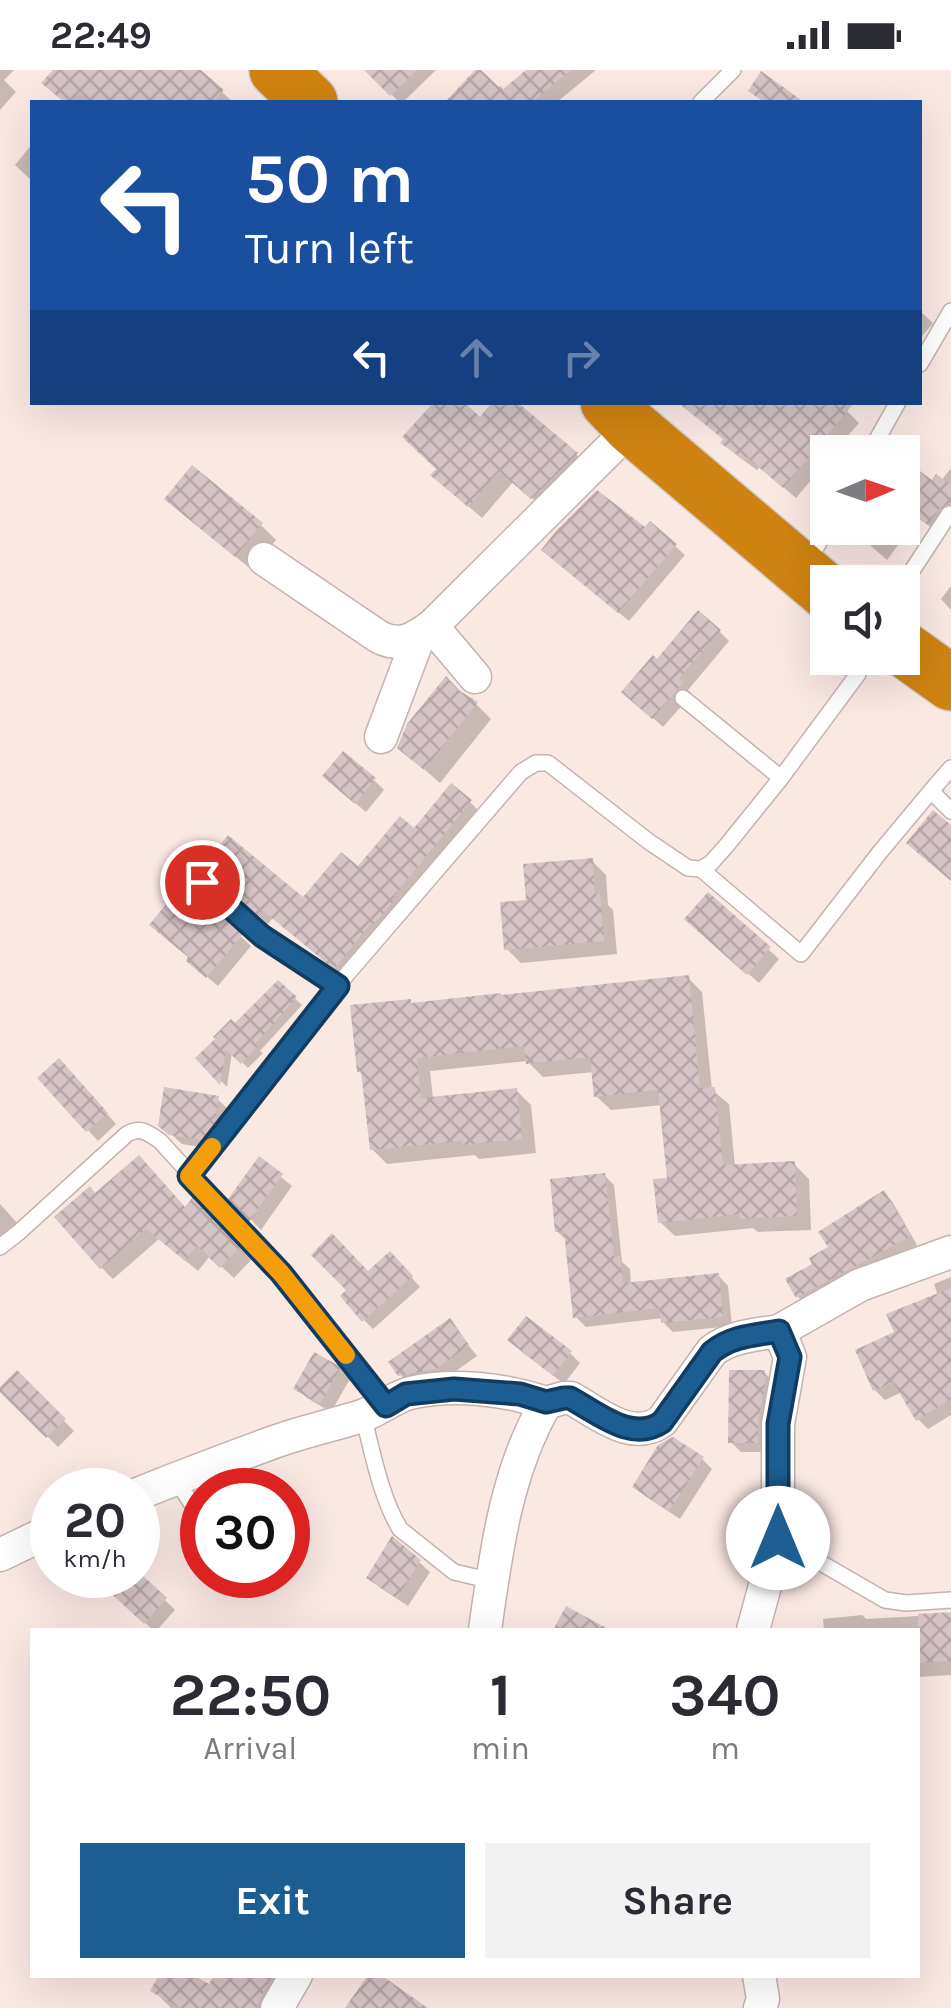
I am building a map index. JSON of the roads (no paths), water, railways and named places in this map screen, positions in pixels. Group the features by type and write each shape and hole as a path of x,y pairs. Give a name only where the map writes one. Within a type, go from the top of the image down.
{"highway":[{"path":"620,415 819,564"},
{"path":"920,672 950,680"}],"street":[{"path":"381,737 426,631 620,415"},
{"path":"264,560 387,640 404,643 426,631"},
{"path":"426,631 475,677"},
{"path":"160,1486 276,1441 374,1411 406,1394 454,1389 520,1394 546,1402 570,1398 629,1429 651,1428 662,1422 721,1344 779,1331 860,1285 951,1252"},
{"path":"754,1628 778,1538 778,1424 790,1357 779,1331"},
{"path":"485,1628 504,1511 524,1448 546,1402"},
{"path":"0,1556 30,1541"},
{"path":"278,2008 294,1978"},
{"path":"760,1978 763,1999 760,2008"}],"lane":[{"path":"703,100 732,70"},
{"path":"922,361 951,312"},
{"path":"880,435 896,405"},
{"path":"916,565 949,514"},
{"path":"189,1176 338,986 521,772 536,763 548,763 648,841 688,868 701,868 727,845 863,675"},
{"path":"683,698 781,778"},
{"path":"701,868 801,954 951,768"},
{"path":"931,792 951,811"},
{"path":"202,882 262,936 338,986"},
{"path":"0,1246 132,1131 148,1132 281,1273 374,1411 373,1455 400,1529 454,1572 492,1581"},
{"path":"176,1480 180,1486"},
{"path":"778,1538 885,1600 951,1600"}]}
